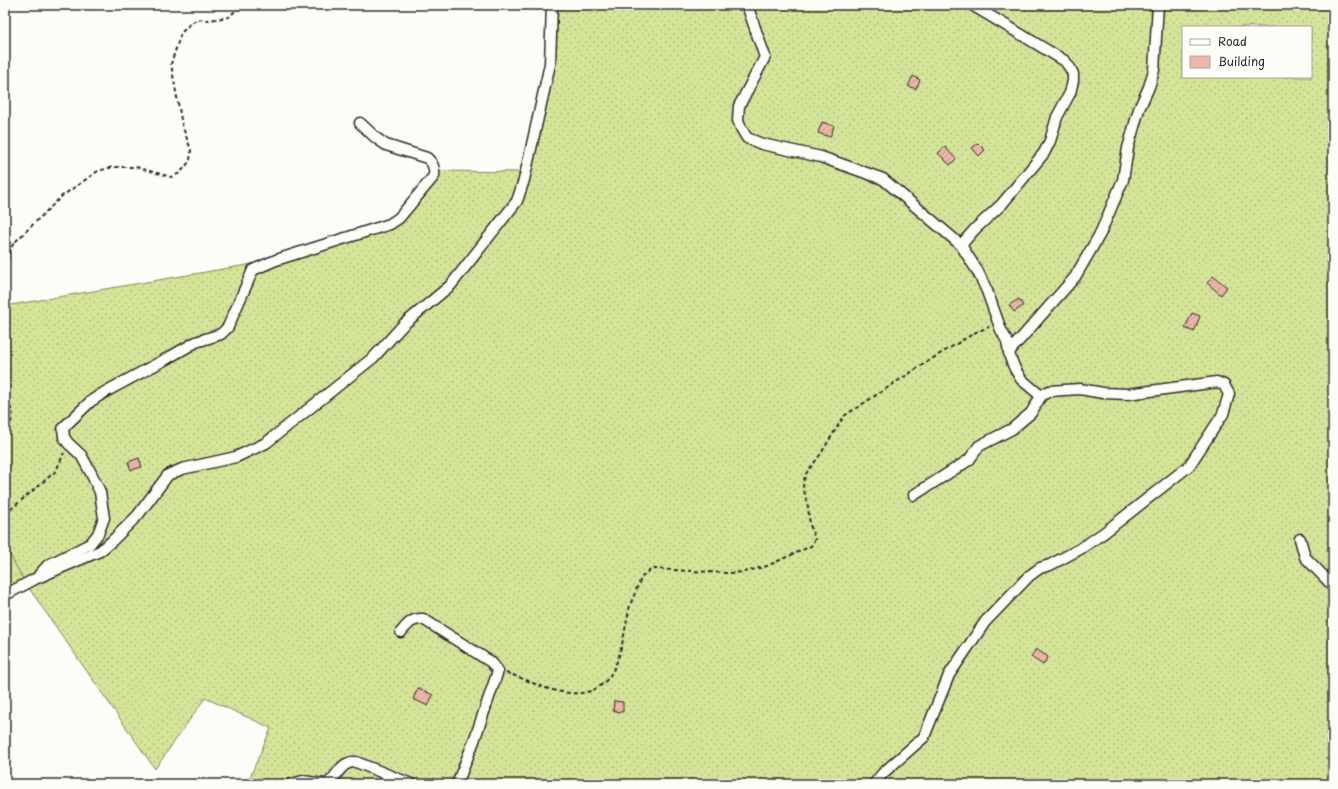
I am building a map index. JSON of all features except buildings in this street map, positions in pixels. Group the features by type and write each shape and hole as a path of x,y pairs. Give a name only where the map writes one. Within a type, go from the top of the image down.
{"street":[{"path":"5,595 35,579 100,551 138,515 168,476 182,469 236,456 266,443 374,357 404,324 451,285 517,201 524,180 550,64 552,5"},
{"path":"747,5 765,57 739,106 738,120 747,138 762,144 821,157 883,179 961,245 978,272 998,324 1007,341 1015,369 1022,379 1041,396"},
{"path":"961,245 975,229 1002,204 1044,153 1050,142 1057,118 1070,93 1073,81 1073,74 1065,61 972,5"},
{"path":"1009,352 1075,277 1106,221 1123,180 1128,148 1139,108 1149,87 1154,70 1158,5"},
{"path":"35,579 48,565 90,544 98,534 104,518 100,492 91,473 81,455 68,443 64,437 63,429 66,425 91,400 196,342 221,334 228,327 253,270 276,260 390,224 399,218 434,176 435,171 432,163 427,158 386,145 360,123"},
{"path":"874,784 883,773 924,737 948,675 985,622 1029,576 1040,568 1050,565 1105,532 1189,466 1222,414 1229,394 1224,385 1217,382 1128,394 1103,393 1080,389 1049,391 1041,396 1031,413 1012,429 979,446 969,460 914,495"},
{"path":"1300,539 1305,556 1333,586"},
{"path":"401,632 411,621 424,619 491,662 498,671 474,741 457,784"},
{"path":"327,784 332,781 343,766 351,762 356,762 411,784"},
{"path":"291,784 303,781 323,784"}],"path":[{"path":"5,267 13,244 62,196 98,171 113,167 136,167 171,176 180,173 190,161 191,150 182,125 171,64 181,34 190,23 198,19 209,20 229,17 240,5"},
{"path":"498,671 562,692 578,693 595,690 608,678 616,662 624,635 629,608 640,581 644,573 648,570 655,569 728,573 744,572 767,566 811,546 815,538 810,525 808,507 803,486 805,475 820,455 844,416 976,332 998,324"},
{"path":"5,401 13,411 11,422 5,426"},
{"path":"5,514 56,471 64,456 64,437"}],"green space":[{"path":"552,5 1333,5 1333,784 247,784 271,728 205,698 155,769 26,584 5,546 5,306 276,260 390,224 435,171 526,172 550,64"},
{"path":"5,546 26,584 5,593"}]}
